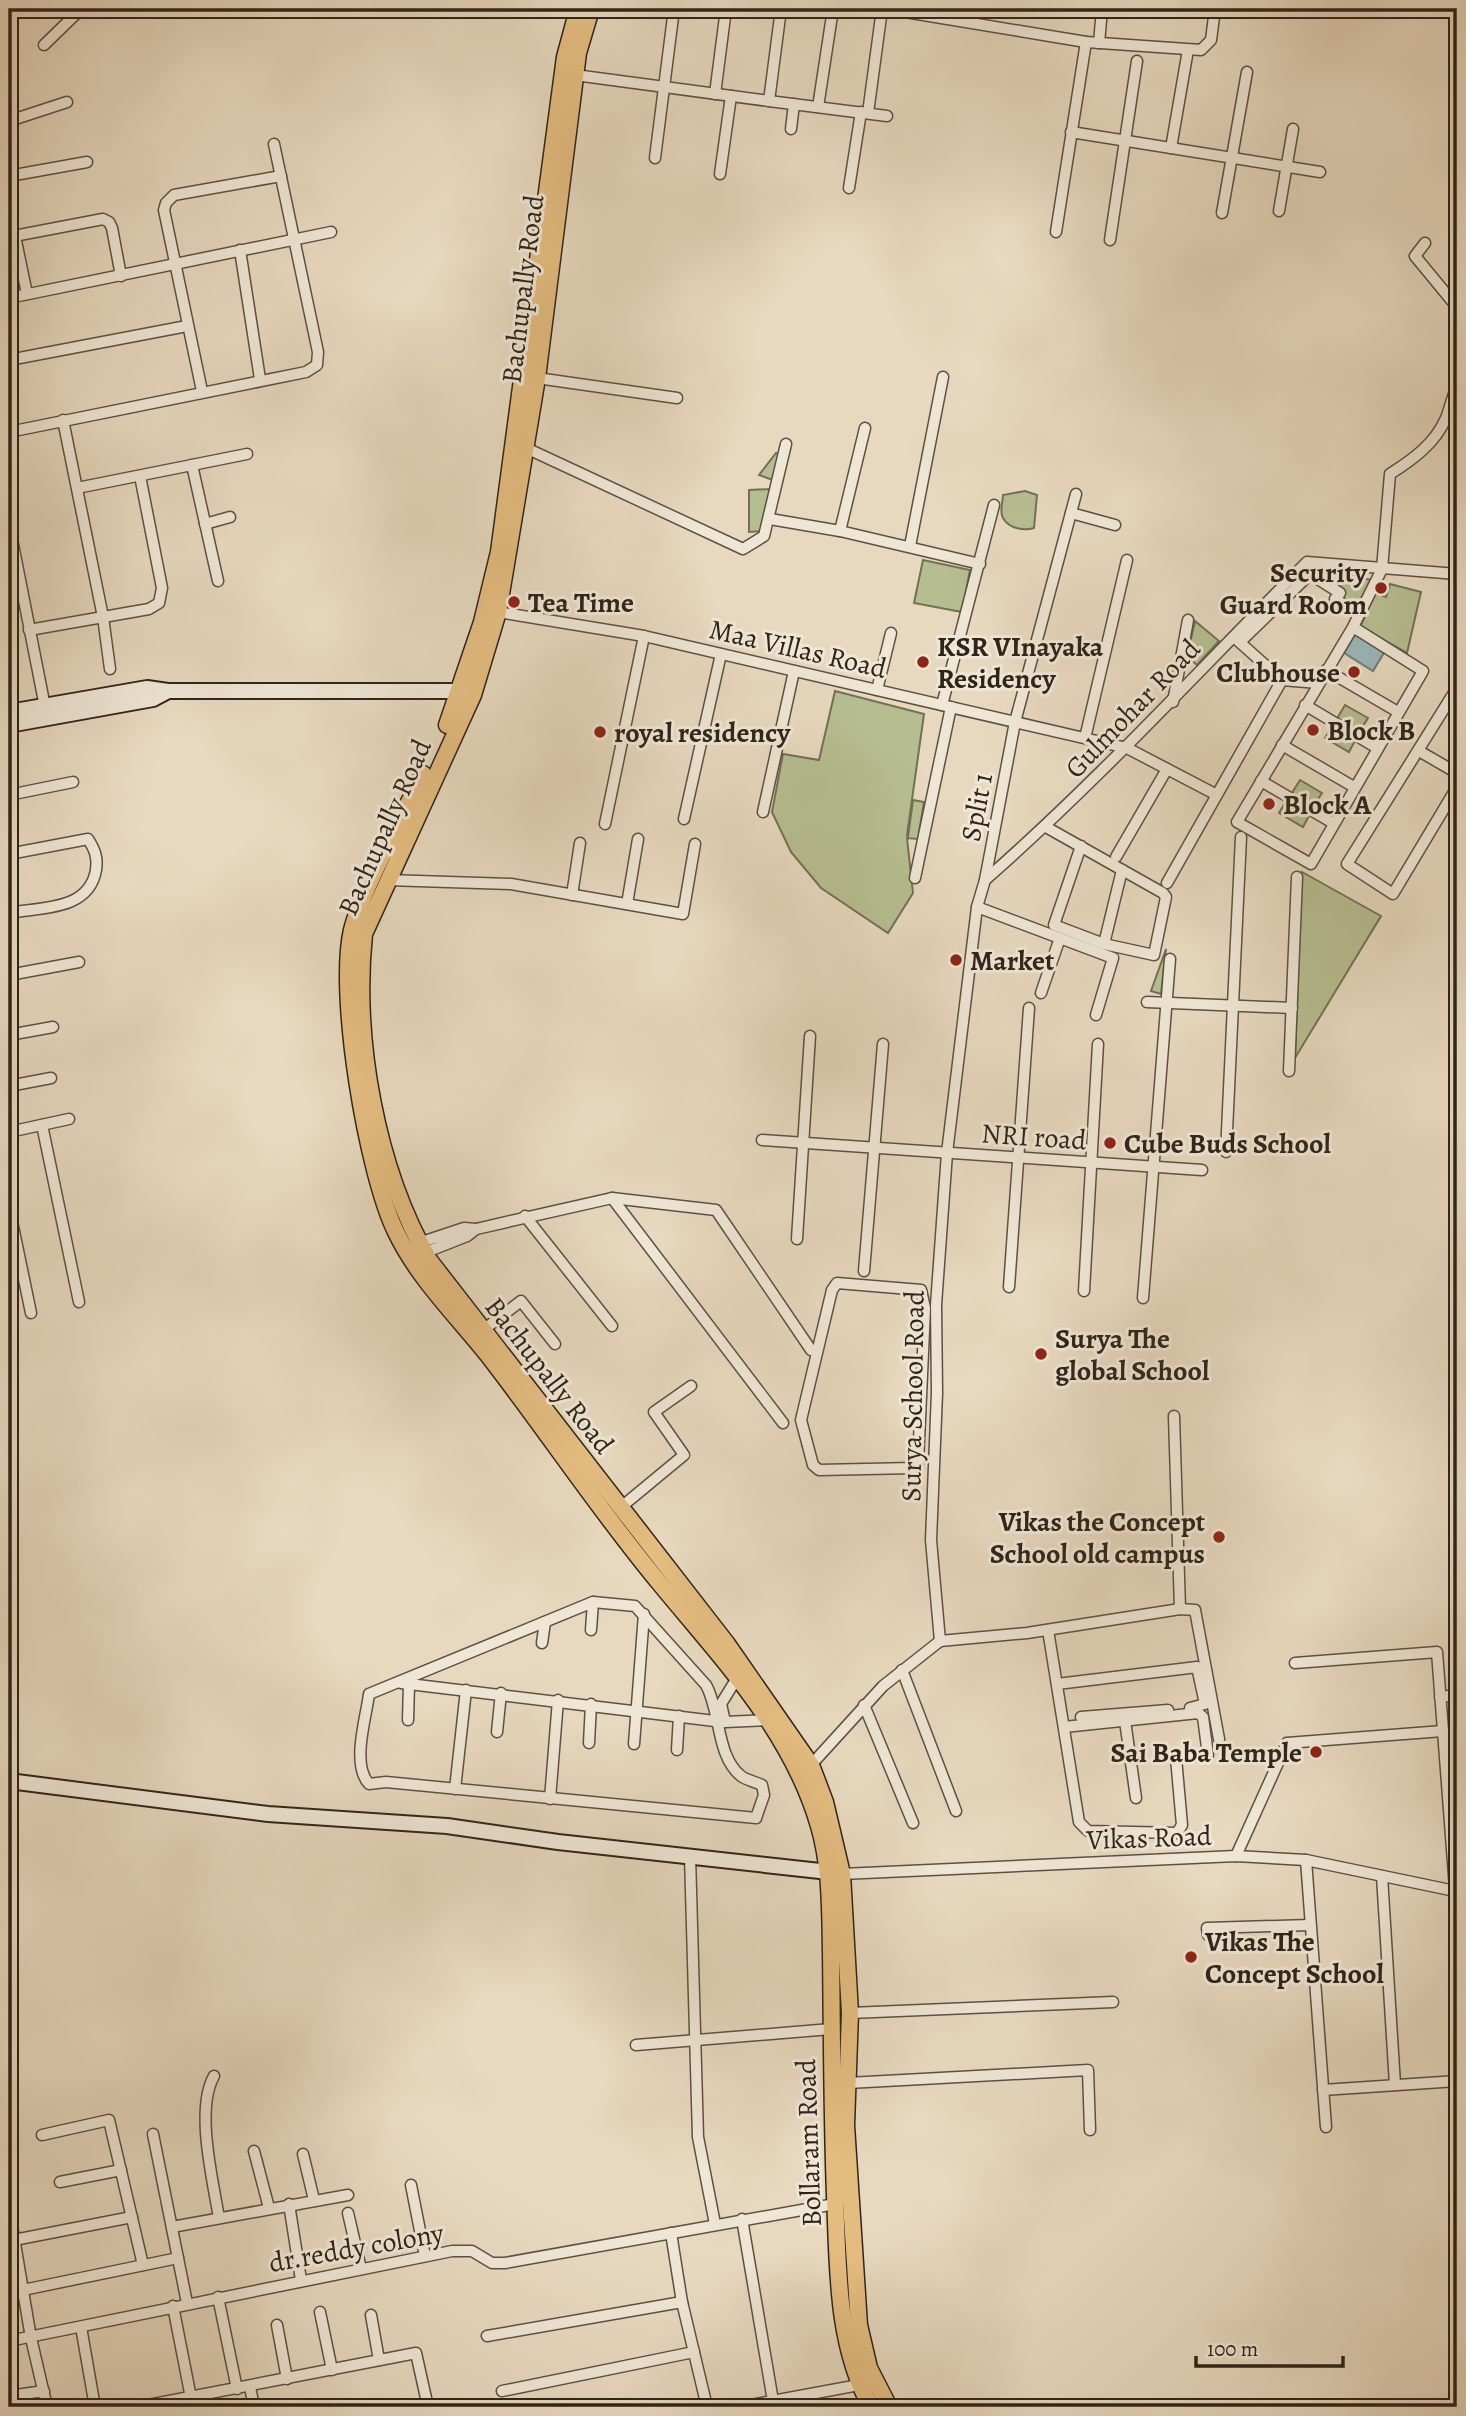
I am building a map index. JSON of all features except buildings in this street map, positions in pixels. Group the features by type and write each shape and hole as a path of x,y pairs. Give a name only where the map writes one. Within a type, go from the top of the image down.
{"main road":[{"name":"Bachupally Road","path":"578,9 565,57 501,539 487,604 460,691 352,930 349,967 350,1026 373,1155 390,1219 418,1269 811,1765 825,1802 836,1873"},
{"name":"Bachupally Road","path":"591,9 582,33 575,75 537,378 498,612 473,695 363,934 361,1018 376,1114 393,1182 422,1248 482,1331 620,1508 768,1720 804,1779 836,1873"},
{"name":"Bollaram Road","path":"836,1873 850,2013 846,2124 859,2325 869,2368 889,2407"},
{"name":"Bollaram Road","path":"836,1873 831,2029 835,2204 844,2328 859,2385 871,2407"}],"street":[{"path":"44,45 81,9"},
{"path":"655,158 674,9"},
{"path":"715,94 726,9"},
{"path":"769,102 781,9"},
{"path":"818,107 832,9"},
{"path":"849,188 884,9 935,12 1086,42 1188,50 1201,50 1208,45 1216,19 1215,9"},
{"path":"1099,43 1102,9"},
{"path":"1055,232 1086,42"},
{"path":"1171,148 1188,50"},
{"path":"1110,240 1137,61"},
{"path":"1222,213 1247,72"},
{"path":"575,75 887,116"},
{"path":"720,174 731,96"},
{"path":"9,121 67,102"},
{"path":"791,129 794,104"},
{"path":"1279,211 1289,167 1293,129"},
{"path":"1071,132 1320,172"},
{"path":"9,432 260,379 306,372 317,365 319,359 274,144"},
{"path":"9,176 87,162"},
{"path":"201,391 177,263 164,210 166,203 174,195 281,176"},
{"path":"27,294 10,236 103,219 109,222 112,228 121,275"},
{"path":"9,298 331,232"},
{"path":"1425,243 1415,256 1457,307"},
{"path":"240,250 260,379"},
{"path":"9,360 187,326"},
{"path":"910,546 943,377"},
{"path":"537,378 677,398"},
{"path":"1353,627 1423,671 1311,864 1237,822 1353,627 1382,569 1390,474 1423,451 1434,437 1446,418 1448,404 1457,387"},
{"path":"63,420 103,617 110,669"},
{"path":"840,531 865,428"},
{"path":"526,448 743,549 764,536 771,519 786,444"},
{"path":"77,488 247,454"},
{"path":"192,465 218,581"},
{"path":"29,630 149,609 162,597 140,475"},
{"name":"Split 1","path":"947,1153 977,907 985,880 1016,718 1076,494"},
{"path":"915,878 946,706 994,505"},
{"path":"1071,513 1115,525"},
{"path":"205,524 230,517"},
{"path":"771,519 910,546 980,564"},
{"path":"9,524 46,712"},
{"path":"1085,738 1127,560"},
{"name":"Gulmohar Road","path":"985,880 1046,827 1127,748 1236,639 1307,562 1382,569"},
{"path":"1382,569 1457,574"},
{"path":"1318,683 1282,680 1236,639 1310,575 1339,593 1336,600 1359,614"},
{"name":"Maa Villas Road","path":"498,612 644,636 946,706 1016,718 1127,748 1215,794"},
{"path":"1173,702 1188,620"},
{"path":"877,690 891,633"},
{"path":"605,824 644,636"},
{"path":"684,819 721,654"},
{"path":"1326,670 1398,712"},
{"path":"763,812 794,671"},
{"path":"1167,883 1215,794 1282,680"},
{"path":"1457,688 1347,864 1393,894 1457,788"},
{"path":"9,712 46,712 153,699 168,691 460,691"},
{"path":"1305,705 1377,748"},
{"path":"9,725 46,712"},
{"path":"1282,745 1354,787"},
{"path":"1419,751 1457,773"},
{"path":"1116,857 1167,769"},
{"path":"1261,781 1333,823"},
{"path":"9,794 73,782"},
{"path":"1046,827 1081,846 1166,897 1154,955 1104,944 1054,925 1081,846"},
{"path":"1226,1152 1241,837"},
{"path":"9,854 88,839 97,861 93,883 72,903 9,913"},
{"path":"627,904 638,839"},
{"path":"572,895 580,843"},
{"path":"386,880 511,884 683,914 695,844"},
{"path":"1104,944 1122,870"},
{"path":"1289,1071 1297,877"},
{"path":"977,907 1113,958 1096,1015"},
{"path":"1041,993 1060,938"},
{"path":"1143,1298 1170,959"},
{"path":"9,975 79,962"},
{"path":"1147,1002 1292,1008"},
{"path":"1009,1287 1029,1008"},
{"path":"9,1035 53,1027"},
{"path":"797,1239 810,1037"},
{"path":"864,1271 883,1044"},
{"path":"1084,1291 1098,1044"},
{"path":"9,1086 51,1078"},
{"path":"9,1132 69,1119"},
{"path":"42,1125 79,1301"},
{"name":"NRI road","path":"762,1140 1202,1170"},
{"name":"Surya School Road","path":"940,1641 932,1556 937,1392 931,1306 947,1153"},
{"path":"422,1248 464,1228 476,1228 612,1198 716,1210 811,1350"},
{"path":"612,1198 783,1423"},
{"path":"9,1207 31,1313"},
{"path":"525,1216 612,1326"},
{"path":"837,1283 917,1287 931,1306 920,1392 917,1466 819,1470 813,1465 801,1420 834,1286 837,1283"},
{"path":"482,1331 521,1301 555,1344"},
{"path":"620,1508 684,1455 654,1412 691,1386"},
{"path":"920,1392 937,1392"},
{"path":"1174,1416 1180,1609"},
{"path":"918,1451 935,1451"},
{"path":"591,1630 593,1602"},
{"path":"722,1722 706,1685 635,1606 593,1602 405,1683 369,1694 361,1756 362,1776 369,1784 386,1782 756,1818 764,1796 762,1785 741,1776 727,1756 722,1722 721,1704 737,1678"},
{"path":"811,1765 864,1705 902,1670 940,1641 1048,1630 1180,1609 1195,1610 1199,1621 1219,1739"},
{"path":"634,1744 644,1615"},
{"path":"542,1643 545,1622"},
{"path":"1048,1630 1079,1822 1088,1831 1177,1833 1182,1825 1176,1758 1208,1755 1203,1717 1198,1713 1064,1727"},
{"path":"1295,1663 1437,1652 1457,1915"},
{"path":"1057,1684 1197,1667 1200,1671 1205,1704 1202,1707 1081,1717"},
{"path":"902,1670 956,1811"},
{"path":"405,1683 635,1709 722,1722 768,1720"},
{"path":"405,1683 408,1720"},
{"path":"455,1789 466,1690"},
{"path":"497,1732 501,1693"},
{"path":"1440,1697 1457,1695"},
{"path":"550,1799 558,1700"},
{"path":"589,1743 591,1704"},
{"path":"864,1705 913,1823"},
{"path":"677,1750 679,1716"},
{"path":"1125,1721 1136,1798"},
{"path":"1236,1856 1287,1743 1443,1731"},
{"path":"9,1781 268,1814 447,1826 836,1873"},
{"path":"690,1856 698,2137 715,2224"},
{"name":"Vikas Road","path":"836,1873 1236,1856 1306,1860 1455,1891"},
{"path":"1306,1860 1326,2127"},
{"path":"1382,1876 1395,2085"},
{"path":"1208,1935 1207,1928 1310,1925"},
{"path":"850,2013 1112,2002"},
{"path":"636,2045 831,2029"},
{"path":"848,2083 1088,2070 1090,2130"},
{"path":"214,2076 207,2087 207,2144 219,2218"},
{"path":"1323,2090 1457,2081"},
{"path":"42,2135 109,2120 143,2265"},
{"path":"153,2134 187,2304"},
{"path":"254,2151 269,2208"},
{"path":"303,2154 314,2200"},
{"path":"60,2182 121,2170"},
{"path":"411,2185 425,2256"},
{"path":"172,2227 348,2195"},
{"path":"289,2204 301,2280"},
{"name":"dr.reddy colony","path":"9,2342 425,2256 472,2251 492,2263 505,2263 835,2204"},
{"path":"9,2208 31,2338 47,2407"},
{"path":"348,2213 361,2269"},
{"path":"14,2240 132,2217"},
{"path":"742,2219 773,2401"},
{"path":"671,2233 682,2302 707,2407"},
{"path":"23,2290 178,2258"},
{"path":"218,2297 237,2389"},
{"path":"487,2336 682,2302"},
{"path":"173,2306 191,2398"},
{"path":"320,2312 332,2370"},
{"path":"371,2315 379,2360"},
{"path":"277,2325 287,2379"},
{"path":"81,2327 94,2407"},
{"path":"502,2391 694,2352"},
{"path":"138,2407 416,2353 428,2407"},
{"path":"740,2407 859,2385"},
{"path":"250,2387 254,2407"},
{"path":"9,2396 44,2390"}],"green space":[{"path":"776,453 782,455 773,480 759,475"},
{"path":"770,489 764,531 749,532 749,490"},
{"path":"1025,491 1037,495 1034,528 1009,525 1001,513 1003,495"},
{"path":"923,560 970,570 962,612 914,603"},
{"path":"1309,566 1371,580 1356,611 1306,571"},
{"path":"1390,584 1421,592 1407,653 1360,627 1375,593 1386,597"},
{"path":"1195,621 1219,641 1197,665 1187,657"},
{"path":"835,691 924,714 907,835 908,837 913,800 924,802 918,839 907,838 913,893 888,933 821,888 791,852 772,812 783,754 819,760"},
{"path":"1345,705 1368,718 1358,734 1335,722"},
{"path":"1334,724 1357,737 1349,752 1325,738"},
{"path":"1300,780 1322,793 1312,808 1290,796"},
{"path":"1288,798 1311,812 1303,827 1279,813"},
{"path":"1302,872 1381,916 1295,1058"},
{"path":"1166,949 1161,994 1151,991"}],"water":[{"path":"1356,633 1385,651 1373,671 1344,653"}],"place":[{"name":"Security Guard Room","path":"1381,588"},
{"name":"Tea Time","path":"514,602"},
{"name":"KSR VInayaka Residency","path":"923,662"},
{"name":"Clubhouse","path":"1354,672"},
{"name":"Block B","path":"1313,730"},
{"name":"royal residency","path":"600,732"},
{"name":"Block A","path":"1269,804"},
{"name":"Market","path":"956,960"},
{"name":"Cube Buds School","path":"1110,1143"},
{"name":"Surya The global School","path":"1041,1354"},
{"name":"Vikas the Concept School old campus","path":"1219,1537"},
{"name":"Sai Baba Temple","path":"1316,1752"},
{"name":"Vikas The Concept School","path":"1191,1957"}]}
